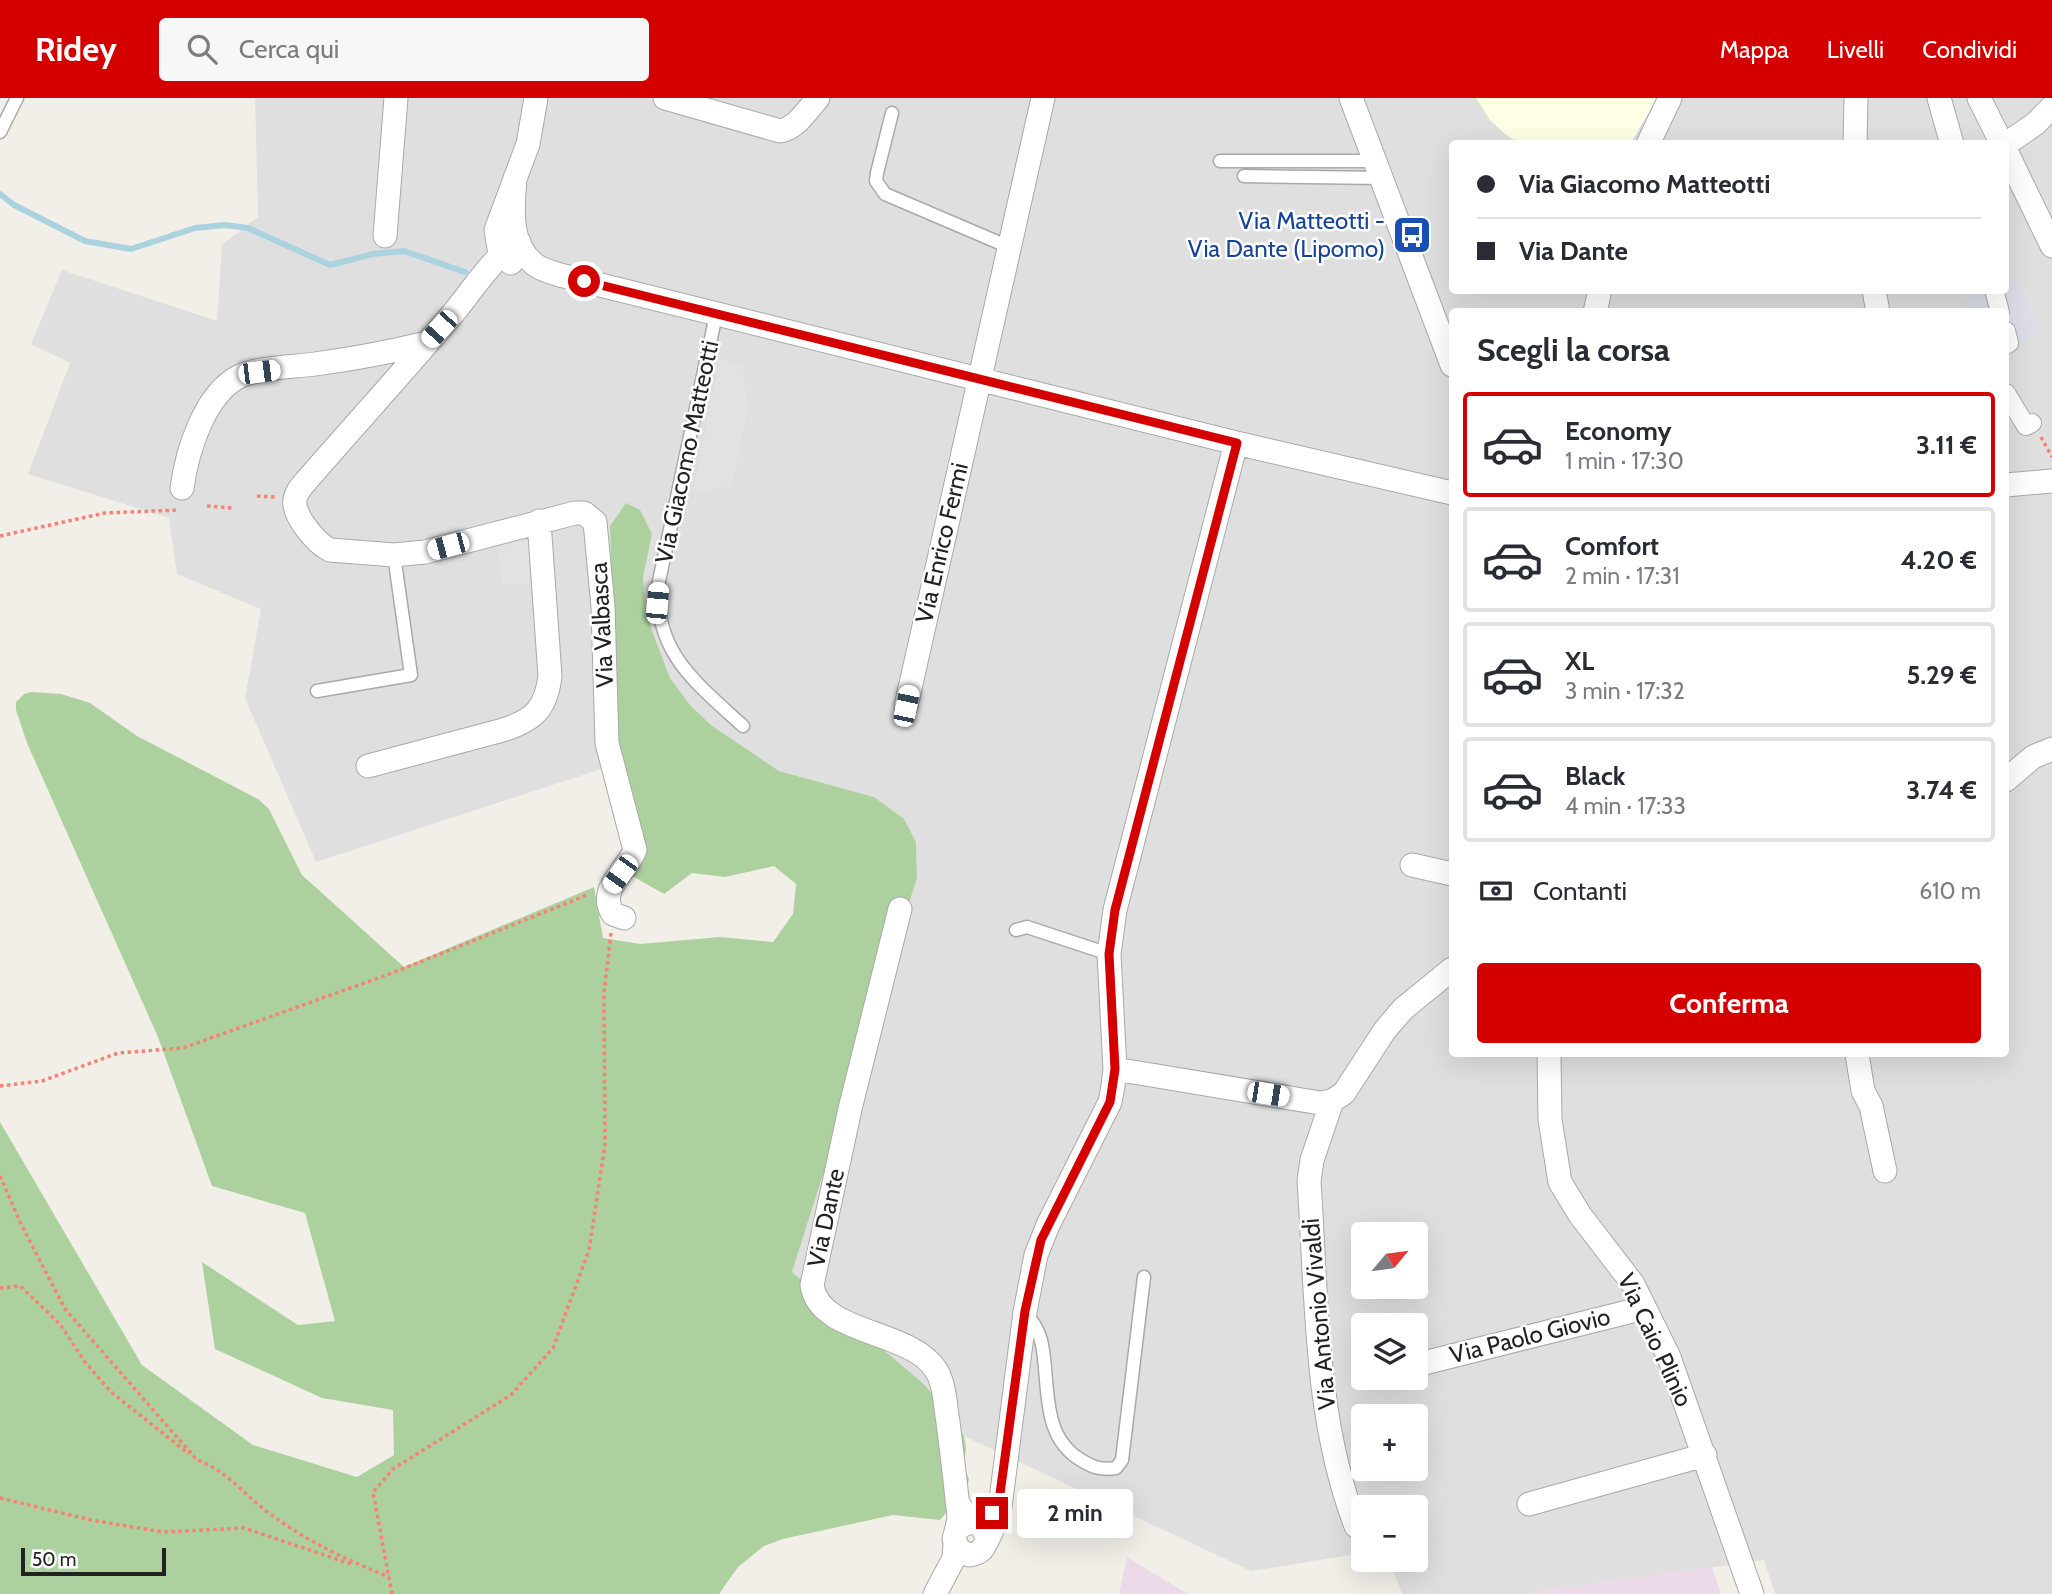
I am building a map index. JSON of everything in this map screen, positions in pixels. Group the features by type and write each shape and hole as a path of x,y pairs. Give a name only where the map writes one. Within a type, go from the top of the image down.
{"street":[{"path":"385,236 396,98"},
{"path":"511,248 515,178 528,144 536,98"},
{"path":"665,98 780,131 796,124 818,98"},
{"name":"Via Enrico Fermi","path":"906,706 1043,98"},
{"path":"1351,98 1449,357"},
{"path":"1649,140 1670,98"},
{"path":"1856,98 1856,140"},
{"path":"1939,98 1951,140"},
{"path":"1979,98 2002,140"},
{"path":"2009,141 2035,124 2052,107"},
{"path":"2009,157 2052,246"},
{"name":"Via Giacomo Matteotti","path":"511,248 533,263 560,275 1237,443 1449,491"},
{"name":"Via Valbasca","path":"511,248 306,480 295,499 298,514 322,546 330,550 394,555 425,552 539,521 580,513 588,515 597,527 603,607 607,744 635,849 610,888"},
{"path":"182,488 186,464 197,430 218,395 239,377 373,356 427,343"},
{"path":"2009,398 2026,426 2032,423"},
{"path":"939,1587 970,1536 999,1515 1025,1311 1041,1240 1110,1102 1115,1069 1109,954 1115,910 1237,443"},
{"path":"2009,485 2052,481"},
{"path":"368,766 512,727 533,716 542,707 550,676 539,521"},
{"path":"2009,777 2033,757 2052,749"},
{"path":"1412,865 1449,873"},
{"path":"610,888 607,899 618,916"},
{"name":"Via Dante","path":"900,909 850,1109 812,1285 815,1298 824,1308 854,1327 915,1349 937,1371 944,1394 960,1518 970,1536"},
{"path":"1115,1069 1320,1103 1332,1101 1344,1093 1402,1009 1449,971"},
{"name":"Via Caio Plinio","path":"1549,1057 1550,1120 1560,1182 1580,1215 1622,1268 1669,1357 1752,1594"},
{"path":"1857,1057 1863,1091 1871,1106 1885,1171"},
{"name":"Via Antonio Vivaldi","path":"1332,1101 1312,1160 1309,1181 1324,1404 1343,1491 1351,1513"},
{"name":"Via Paolo Giovio","path":"1428,1362 1644,1308"},
{"path":"1529,1504 1704,1455"}],"lane":[{"path":"0,132 18,98"},
{"path":"892,113 876,181 885,194 1009,247"},
{"path":"1220,161 1378,170"},
{"path":"1244,176 1378,170"},
{"name":"Via Giacomo Matteotti","path":"716,315 659,581 657,603 660,621 678,661 691,678 743,726"},
{"path":"317,691 411,675 394,555"},
{"path":"1016,930 1027,927 1109,954"},
{"path":"1025,1311 1037,1327 1042,1345 1047,1399 1053,1426 1071,1454 1098,1470 1116,1468 1122,1460 1144,1276"}],"path":[{"path":"0,536 105,513 180,510 182,488"},
{"path":"207,506 232,509"},
{"path":"0,1086 43,1081 118,1052 183,1048 395,972 581,897 610,888"},
{"path":"392,1594 373,1492 393,1469 511,1395 553,1348 589,1250 605,1144 604,993 618,916"},
{"path":"0,1176 20,1222 65,1309 197,1460"},
{"path":"0,1288 20,1286 60,1324 85,1362 111,1392 197,1460 212,1465 267,1511 344,1559 389,1577"},
{"path":"0,1498 91,1520 163,1532 244,1528 389,1577"}],"shaded area":[{"path":"255,98 2052,98 2052,1594 1775,1594 1764,1560 1523,1594 1402,1594 1394,1572 1428,1572 1428,1495 1351,1495 1351,1555 1251,1571 964,1436 925,1385 792,1272 917,878 916,842 874,797 779,771 711,725 690,705 670,678 646,608 643,577 652,534 610,526 611,560 608,581 614,765 316,862 245,698 261,609 177,574 169,518 28,474 70,363 31,344 62,270 217,321 222,245 258,217"},
{"path":"1476,98 1657,98 1633,140 1514,140 1490,120"},
{"path":"2009,277 2023,291 2040,331 2009,351 2009,308 1966,308 1970,294 2009,294"},
{"path":"720,359 742,365 748,408 732,486 693,492"},
{"path":"528,540 534,562 535,584 503,585 497,547"},
{"path":"1127,1557 1188,1594 1119,1594"},
{"path":"1712,1567 1721,1594 1523,1594"}],"green space":[{"path":"626,503 640,510 652,534 643,577 646,608 670,678 690,705 711,725 779,771 874,797 904,819 916,842 917,878 792,1272 925,1385 964,1436 964,1467 969,1479 967,1487 940,1520 893,1515 783,1539 764,1546 738,1567 719,1594 0,1594 0,1122 142,1365 253,1445 357,1477 394,1455 393,1410 322,1398 215,1349 202,1262 298,1325 335,1321 305,1213 212,1186 158,1037 27,743 16,702 24,694 31,692 61,694 90,703 137,736 258,799 269,809 302,875 404,967 594,887 603,938 640,944 720,937 773,942 793,914 796,884 774,866 725,877 692,873 664,894 611,864 635,832 612,756 608,581 611,560 610,526"}],"waterway":[{"path":"0,194 14,205 85,241 131,249 195,228 225,225 248,228 330,265 373,254 404,251 465,272"}],"place":[{"name":"Via Matteotti - Via Dante (Lipomo)","path":"1412,235"}],"route":[{"path":"584,281 1237,443 1115,910 1109,954 1115,1069 1110,1102 1041,1240 1025,1311 999,1501 992,1513"}]}
